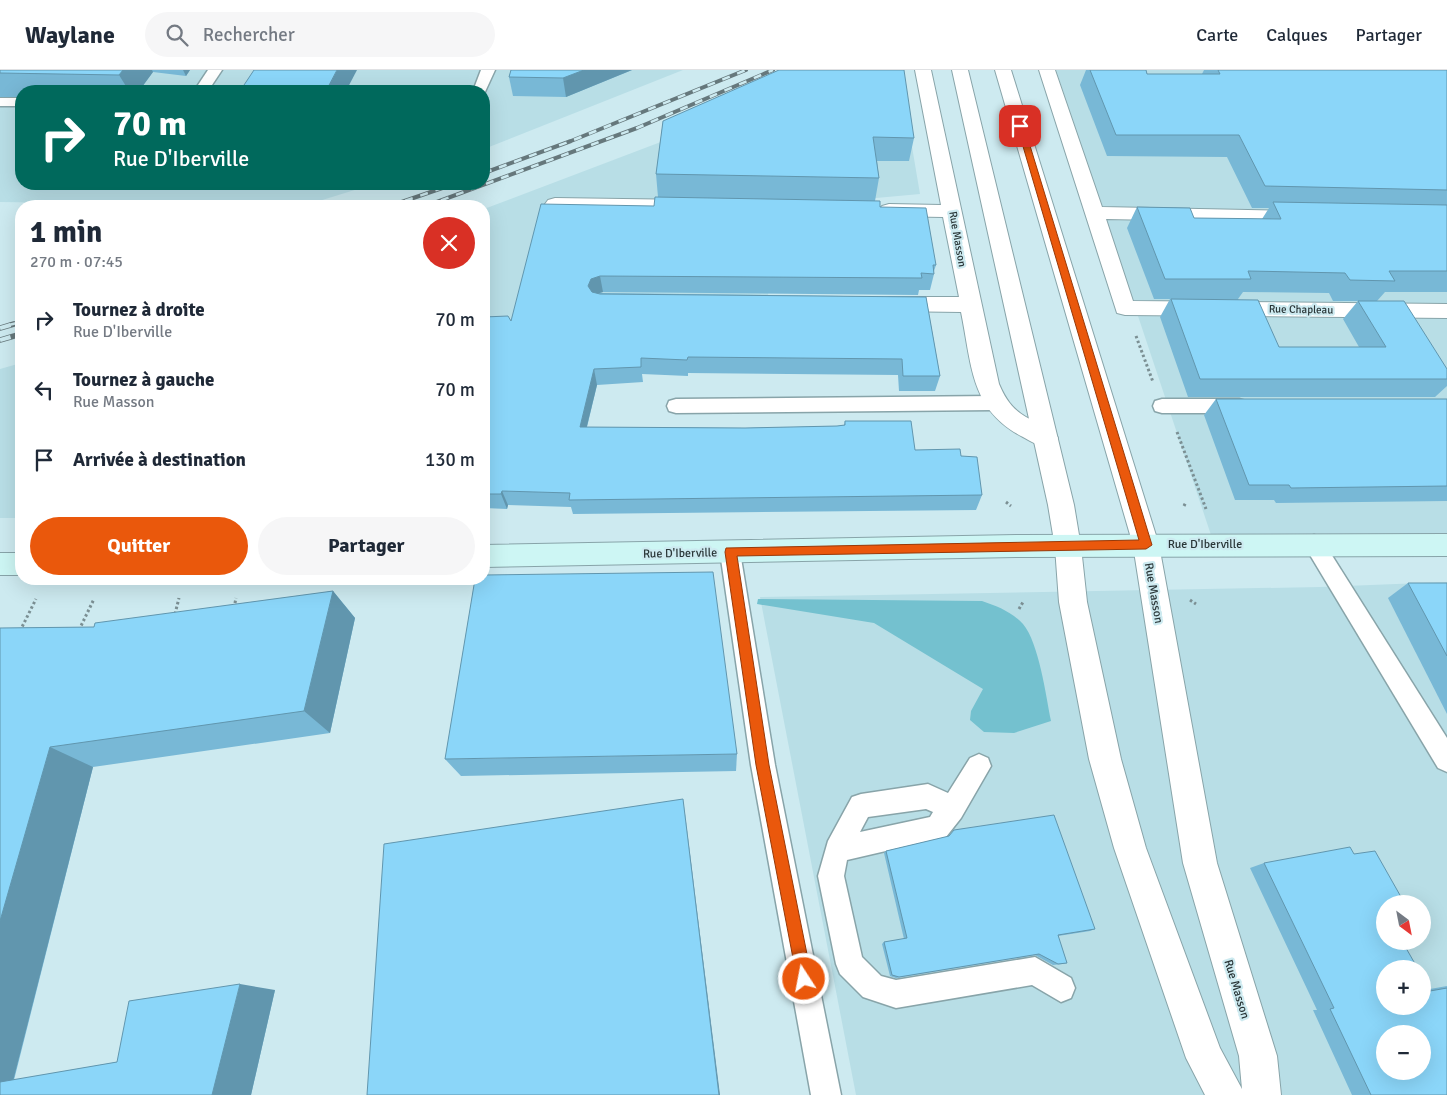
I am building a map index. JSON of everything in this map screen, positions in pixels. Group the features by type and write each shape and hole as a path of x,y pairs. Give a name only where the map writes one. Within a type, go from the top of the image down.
{"main road":[{"name":"Rue D'Iberville","path":"490,556 1016,546 1447,544"},
{"path":"0,564 15,564"}],"street":[{"name":"Rue Masson","path":"923,70 953,211 970,305 987,384 994,404"},
{"path":"960,70 1046,438 1068,547 1073,602 1105,759 1130,848 1205,1058 1226,1095"},
{"name":"Rue Masson","path":"1003,70 1146,545 1200,863 1258,1056 1262,1095"},
{"path":"1047,70 1125,308"},
{"path":"555,204 710,206"},
{"path":"873,209 953,211"},
{"path":"1094,213 1318,217"},
{"path":"871,304 970,305"},
{"name":"Rue Chapleau","path":"1125,308 1447,311"},
{"path":"994,404 1004,416 1046,438"}],"lane":[{"path":"206,85 215,70"},
{"path":"482,85 488,70"},
{"path":"0,102 15,102"},
{"path":"676,406 994,404"},
{"path":"1162,406 1260,406"},
{"path":"1314,544 1447,760"},
{"path":"730,552 763,765 826,1095"},
{"path":"837,850 937,828 952,810 979,766"},
{"path":"952,810 928,796 861,806 837,850 831,876 850,964 873,987 896,994 1035,971 1061,988"}],"path":[{"path":"1125,308 1162,406 1170,414 1206,509"},
{"path":"1006,502 1011,506"},
{"path":"174,619 179,598"},
{"path":"233,613 236,598"},
{"path":"78,632 94,599"},
{"path":"16,639 36,600"},
{"path":"1190,600 1196,604"},
{"path":"1019,609 1023,602"}],"shaded area":[{"path":"0,70 683,70 490,147 490,85 15,85 15,190 355,190 322,200 15,200 15,202 0,202"},
{"path":"899,70 920,194 821,203 770,203 768,303 490,399 490,207 716,121"},
{"path":"1056,70 1447,70 1447,534 1211,535"},
{"path":"15,365 15,518 0,518 0,369"},
{"path":"1447,582 1447,1095 856,1095 760,597 1320,587"},
{"path":"758,599 982,601 993,605 1014,616 1029,633 1038,656 1051,721 1014,733 984,732 970,720 971,711 983,689 874,623 757,604"}],"building":[{"path":"0,70 123,70 119,75 0,73"},
{"path":"254,70 337,70 329,85 244,85"},
{"path":"511,70 584,70 563,78 509,77"},
{"path":"779,70 904,70 914,138 873,137 879,178 656,174 663,121"},
{"path":"1090,70 1146,70 1147,74 1220,74 1218,70 1447,70 1447,190 1265,186 1239,135 1116,135"},
{"path":"655,197 880,201 880,207 926,208 936,265 933,265 934,274 921,273 922,278 600,276 591,279 588,286 592,292 600,294 926,297 940,376 903,376 902,359 688,357 687,360 641,358 641,367 594,369 580,427 745,428 837,426 845,425 845,421 911,421 915,450 960,449 961,456 977,457 982,495 569,500 570,493 502,491 501,494 490,494 490,317 508,316 511,321 541,204 654,206"},
{"path":"1273,202 1447,205 1447,271 1389,271 1395,281 1350,280 1345,273 1248,271 1251,279 1165,279 1137,207 1190,208 1194,218 1281,219"},
{"path":"1171,299 1258,300 1279,347 1386,347 1358,301 1404,301 1447,369 1447,379 1200,379"},
{"path":"1216,399 1447,399 1447,486 1291,488 1289,485 1249,485"},
{"path":"713,572 737,754 445,759 474,585 490,585 490,575"},
{"path":"1408,583 1447,583 1447,656"},
{"path":"333,591 304,711 50,747 0,921 0,628 94,627 95,623"},
{"path":"683,799 719,1095 367,1095 384,844"},
{"path":"1054,815 1095,929 1058,935 1067,963 1058,964 1039,954 899,977 892,975 884,942 907,938 886,851 949,836 954,830"},
{"path":"1350,847 1354,854 1375,851 1400,895 1376,895 1376,950 1407,950 1413,960 1376,960 1376,1015 1431,1015 1431,991 1447,988 1447,1095 1371,1095 1330,1009 1334,1008 1264,863"},
{"path":"240,984 212,1095 0,1095 0,1082 117,1062 129,1001"}],"railway":[{"path":"490,171 571,141 746,70"},
{"path":"490,182 637,128 773,70"},
{"path":"407,200 437,190"},
{"path":"442,200 469,190"},
{"path":"0,328 14,324"},
{"path":"9,325 15,324"},
{"path":"0,340 15,336"}],"route":[{"path":"804,979 763,765 730,552 1146,545 1020,126"}]}
